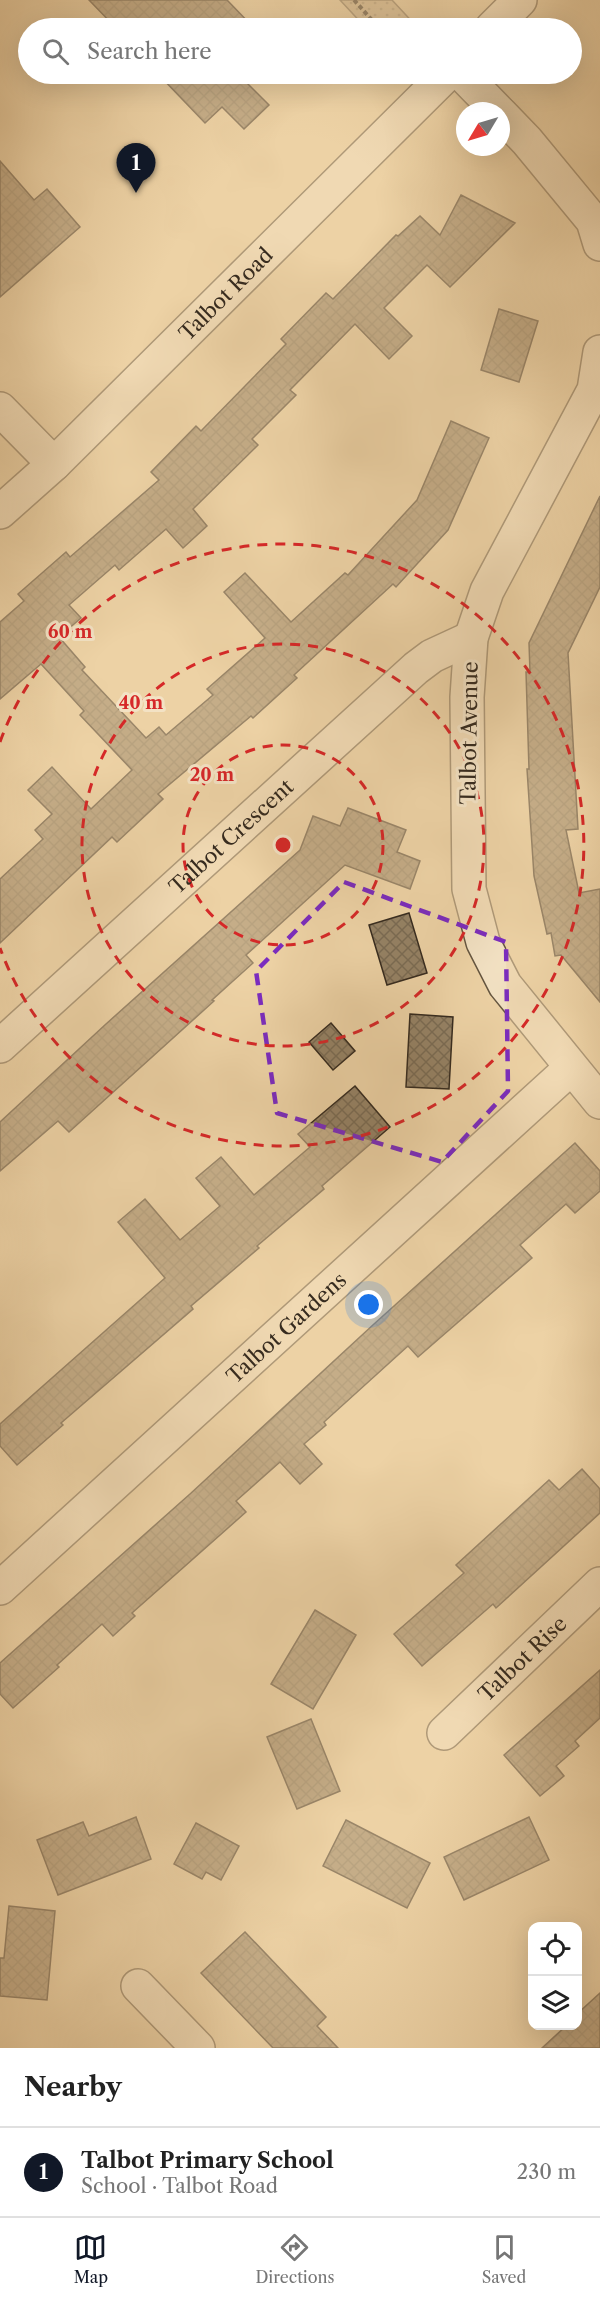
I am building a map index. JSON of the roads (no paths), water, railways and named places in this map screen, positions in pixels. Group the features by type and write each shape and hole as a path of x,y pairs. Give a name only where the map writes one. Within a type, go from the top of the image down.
{"street":[{"path":"502,18 520,0"},
{"name":"Talbot Road","path":"0,512 54,464 437,84"},
{"path":"472,84 490,102"},
{"path":"510,123 593,221 600,244"},
{"name":"Talbot Avenue","path":"600,352 594,390 487,591 471,638 467,697 470,889 483,942 505,985 600,1102"},
{"path":"0,409 54,464"},
{"name":"Talbot Crescent","path":"0,1046 416,668 432,656 471,638"},
{"name":"Talbot Gardens","path":"0,1588 571,1068"},
{"name":"Talbot Rise","path":"444,1733 600,1584"},
{"path":"138,1986 198,2048"}],"place":[{"name":"Talbot Primary School","path":"136,193"}]}
